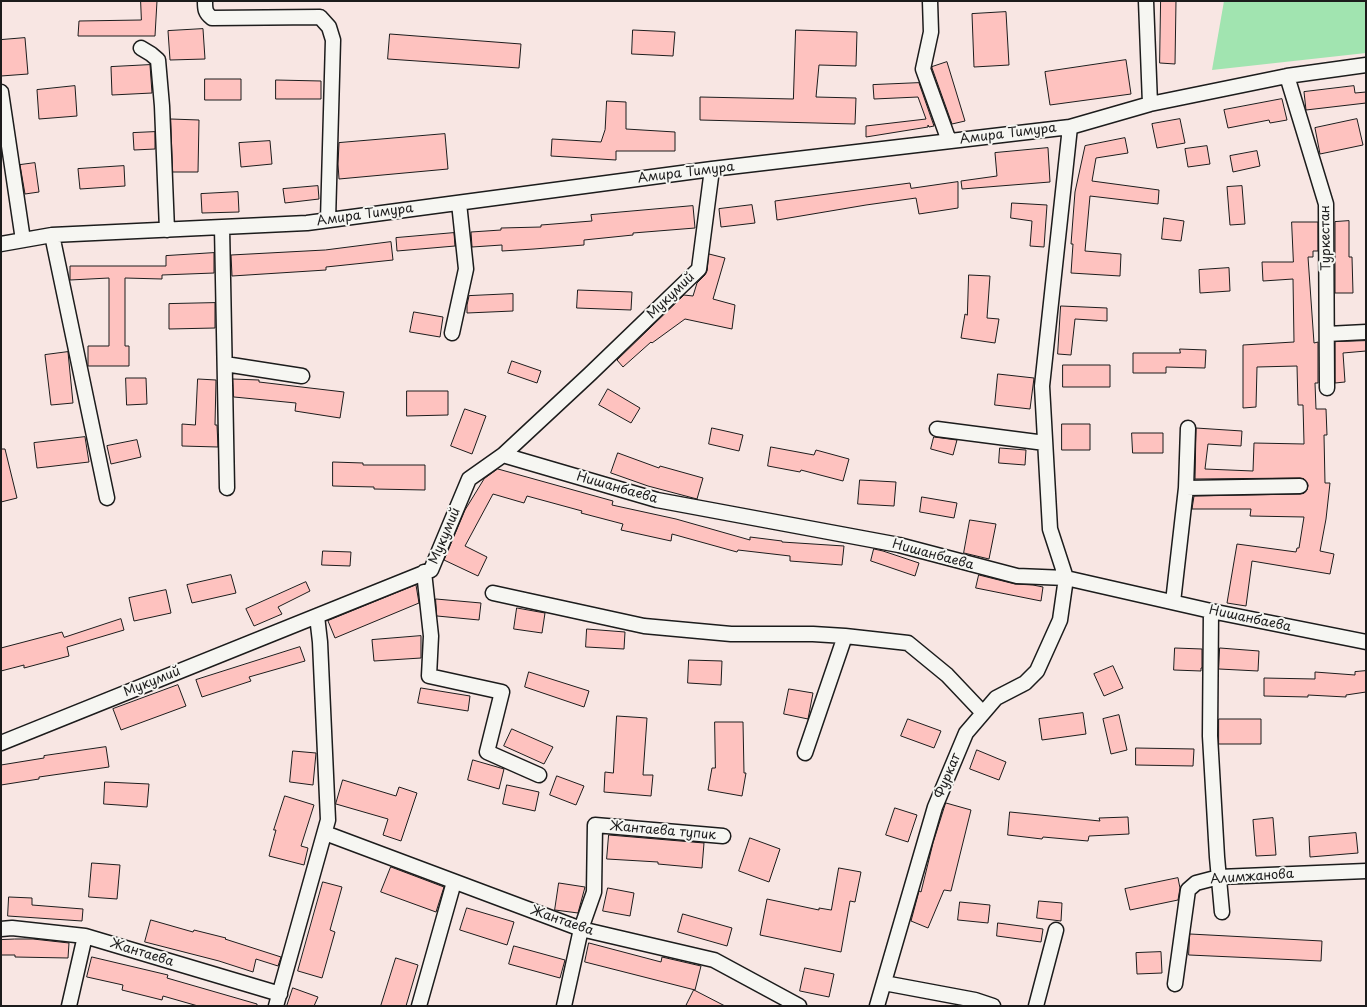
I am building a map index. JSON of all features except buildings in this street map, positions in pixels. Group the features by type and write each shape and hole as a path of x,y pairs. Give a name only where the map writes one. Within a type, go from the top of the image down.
{"street":[{"path":"205,1 205,10 212,18 320,17 329,26 333,40 328,220"},
{"path":"930,1 931,32 923,69 949,141"},
{"path":"1146,1 1150,104"},
{"path":"141,48 158,60 162,106 167,230"},
{"name":"Амира Тимура","path":"1,244 52,235 307,223 712,169 1070,126 1150,104 1287,76 1366,65"},
{"name":"Туркестан","path":"1287,76 1326,204 1327,388"},
{"path":"1,92 24,240"},
{"path":"1066,578 1050,529 1042,386 1070,126"},
{"name":"Мукумий","path":"1,743 431,570 469,479 503,455 699,269 712,169"},
{"path":"452,333 466,269 459,203"},
{"path":"222,227 227,488"},
{"path":"52,235 107,498"},
{"path":"1327,334 1366,332"},
{"path":"225,364 302,376"},
{"path":"1173,602 1186,488 1188,428"},
{"path":"937,429 1045,443"},
{"name":"Нишанбаева","path":"503,455 658,500 899,545 1017,576 1066,578 1211,611 1366,642"},
{"path":"1186,488 1300,486"},
{"path":"424,572 430,636 429,676 502,692 487,752 539,775"},
{"name":"Фуркат","path":"877,1006 935,807 966,733 996,698 1025,683 1038,671 1060,620 1066,578"},
{"path":"493,593 644,626 731,634 813,634 845,636 908,643 947,675 983,713"},
{"path":"1211,611 1210,736 1222,912"},
{"path":"278,1000 328,820 320,642 317,616"},
{"path":"804,753 845,636"},
{"name":"Жантаева тупик","path":"564,1006 581,929 594,892 596,825 723,836"},
{"name":"Жантаева","path":"325,833 581,929 714,960 799,1006"},
{"name":"Алимжанова","path":"1175,984 1188,890 1196,882 1219,877 1366,871"},
{"path":"419,1006 454,882"},
{"name":"Жантаева","path":"1,929 12,928 85,936 278,1000"},
{"path":"1036,1006 1056,930"},
{"path":"69,1006 85,936"},
{"path":"884,983 975,1000 992,1006"}],"green space":[{"path":"1224,1 1366,1 1366,53 1212,70"}]}
